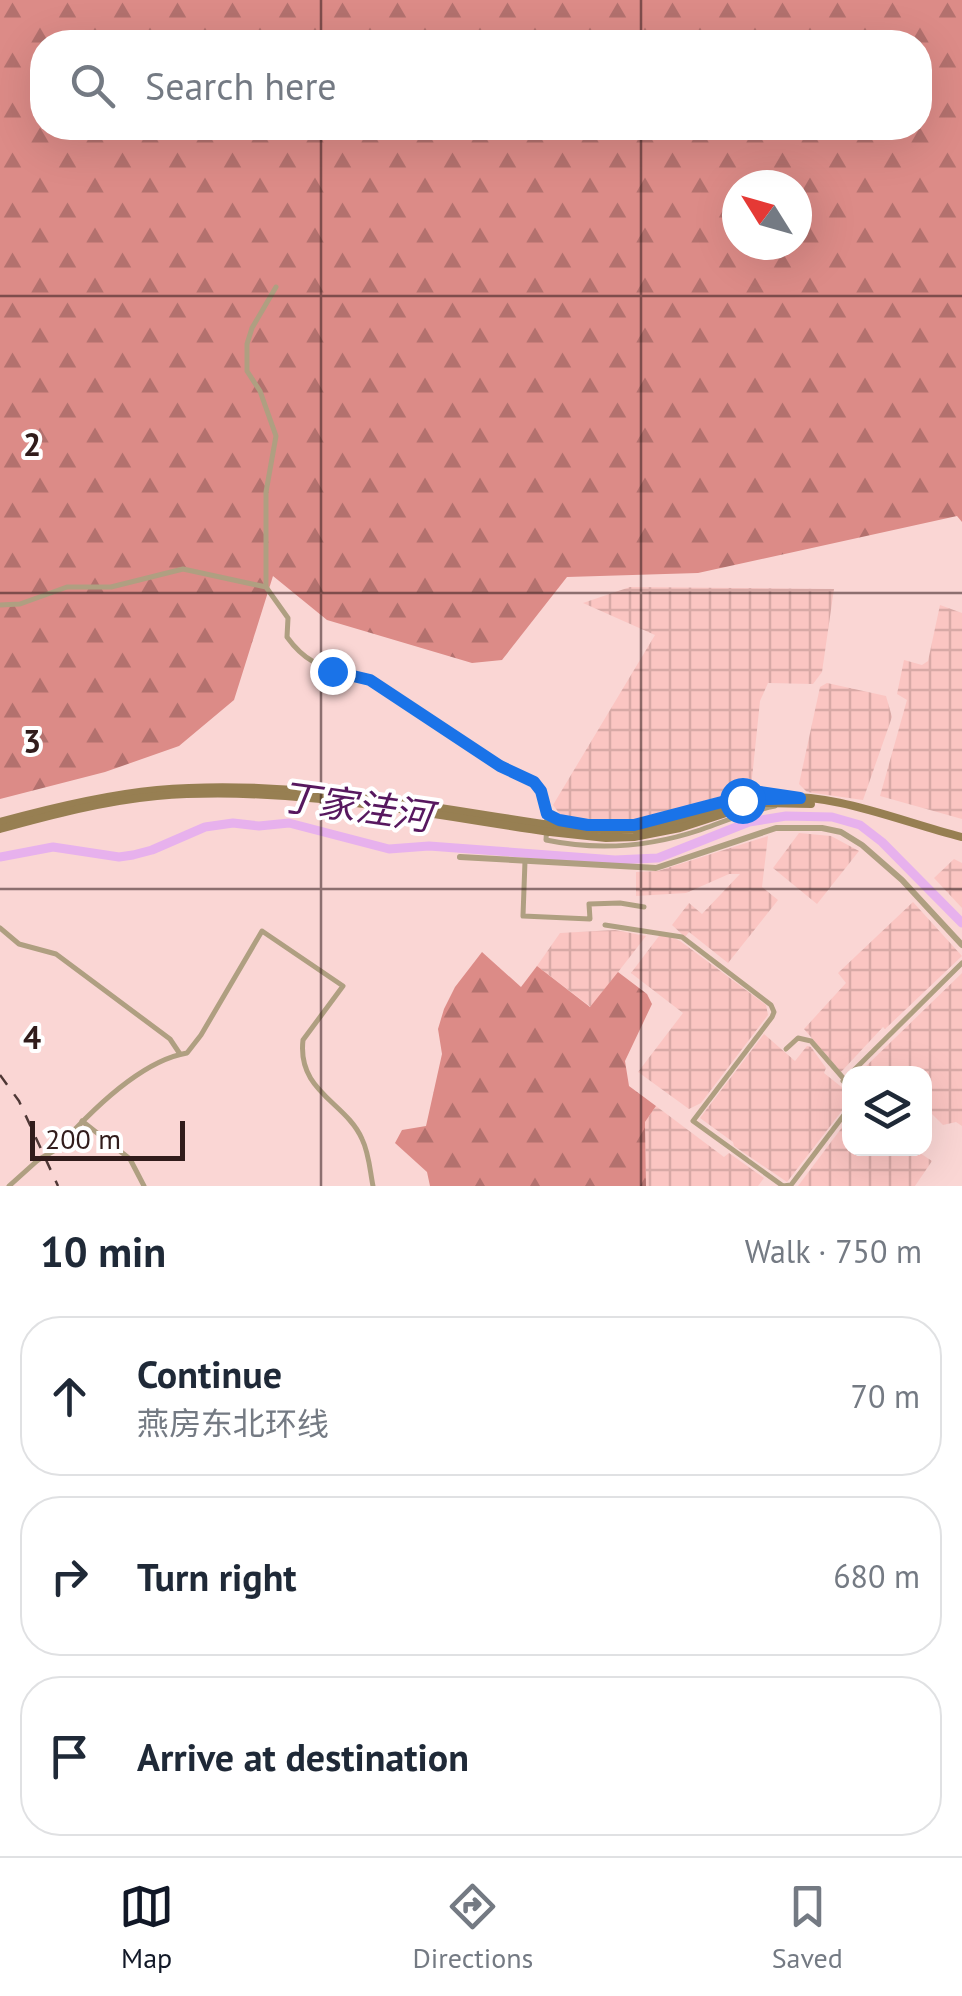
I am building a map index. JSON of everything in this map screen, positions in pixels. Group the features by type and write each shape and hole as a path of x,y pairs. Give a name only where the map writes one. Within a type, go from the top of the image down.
{"main road":[{"path":"0,825 65,805 155,790 236,787 313,791 550,829 593,831 635,831 680,822 742,800 842,802 962,837"}],"street":[{"path":"276,287 252,328 246,372 260,392 276,436 266,492 266,587 288,618 287,637 298,652 327,670 370,680 500,766 534,782 541,791 547,814 546,840 630,847 660,842 802,800"},
{"path":"0,605 20,604 66,587 111,586 182,569 266,587"},
{"path":"547,814 588,825 634,825 760,792 802,800"},
{"path":"460,857 656,868 776,828 822,828 841,832 862,845 902,880 962,945"},
{"path":"525,861 523,916 590,919 589,904 644,906"},
{"path":"605,925 682,937 774,1012 693,1120 783,1186 791,1185 842,1118"},
{"path":"0,928 11,940 56,954 170,1039 180,1054"},
{"path":"10,1186 38,1160 58,1149 82,1121 130,1081 187,1053 262,931 343,986 303,1040 302,1048 314,1085 362,1138 373,1186"},
{"path":"857,1066 962,963"},
{"path":"786,1049 798,1038 811,1041 842,1081"},
{"path":"82,1121 130,1160 144,1186"}],"shaded area":[{"path":"630,587 834,589 822,672 813,684 768,683 760,701 751,788 639,819 607,823 563,818 553,805 655,635 583,603"},
{"path":"940,605 962,613 962,819 880,796 907,700 897,694 904,660 922,665 928,661"},
{"path":"827,683 886,696 892,717 863,800 807,792 799,784 820,687"},
{"path":"799,833 831,836 859,851 817,904 773,868"},
{"path":"768,836 762,887 778,900 728,963 689,932 685,937 672,925 689,903 702,914 740,874 729,874 686,893 636,896 636,872 658,871"},
{"path":"954,859 962,863 962,908 934,878"},
{"path":"913,902 962,956 883,1027 847,1066 842,1066 841,1072 804,1029 846,983 838,973"},
{"path":"615,930 646,936 591,1007 537,966 560,933"},
{"path":"668,935 766,1005 768,1015 701,1103 689,1109 638,1072 683,1013 631,973 659,936"},
{"path":"962,973 962,1126 956,1122 943,1125 932,1114 932,1066 866,1066"},
{"path":"764,1034 795,1061 807,1046 811,1047 826,1068 824,1073 842,1087 842,1111 787,1182 700,1118"},
{"path":"656,1106 724,1157 729,1153 764,1178 758,1186 646,1186 645,1122"},
{"path":"842,1127 842,1156 924,1156 932,1161 915,1186 798,1186"}],"green space":[{"path":"0,0 962,0 962,522 957,516 698,573 567,577 502,660 472,663 327,620 273,576 234,700 179,746 105,772 0,799"},
{"path":"482,952 521,987 537,966 590,1007 618,972 647,994 652,1004 625,1061 629,1086 656,1106 645,1122 646,1186 430,1186 427,1172 395,1143 402,1130 426,1126 442,1054 438,1029 444,1009 455,987"}],"waterway":[{"name":"丁家洼河","path":"0,857 53,847 119,857 152,850 205,827 289,823 389,849 429,846 615,860 658,858 749,822 786,816 832,817 860,825 882,842 962,923"}],"railway":[{"path":"0,1075 19,1101 58,1186"}],"route":[{"path":"332,671 370,680 500,766 534,782 541,791 547,814 559,820 588,825 634,825 760,792 800,798 742,800"}]}
